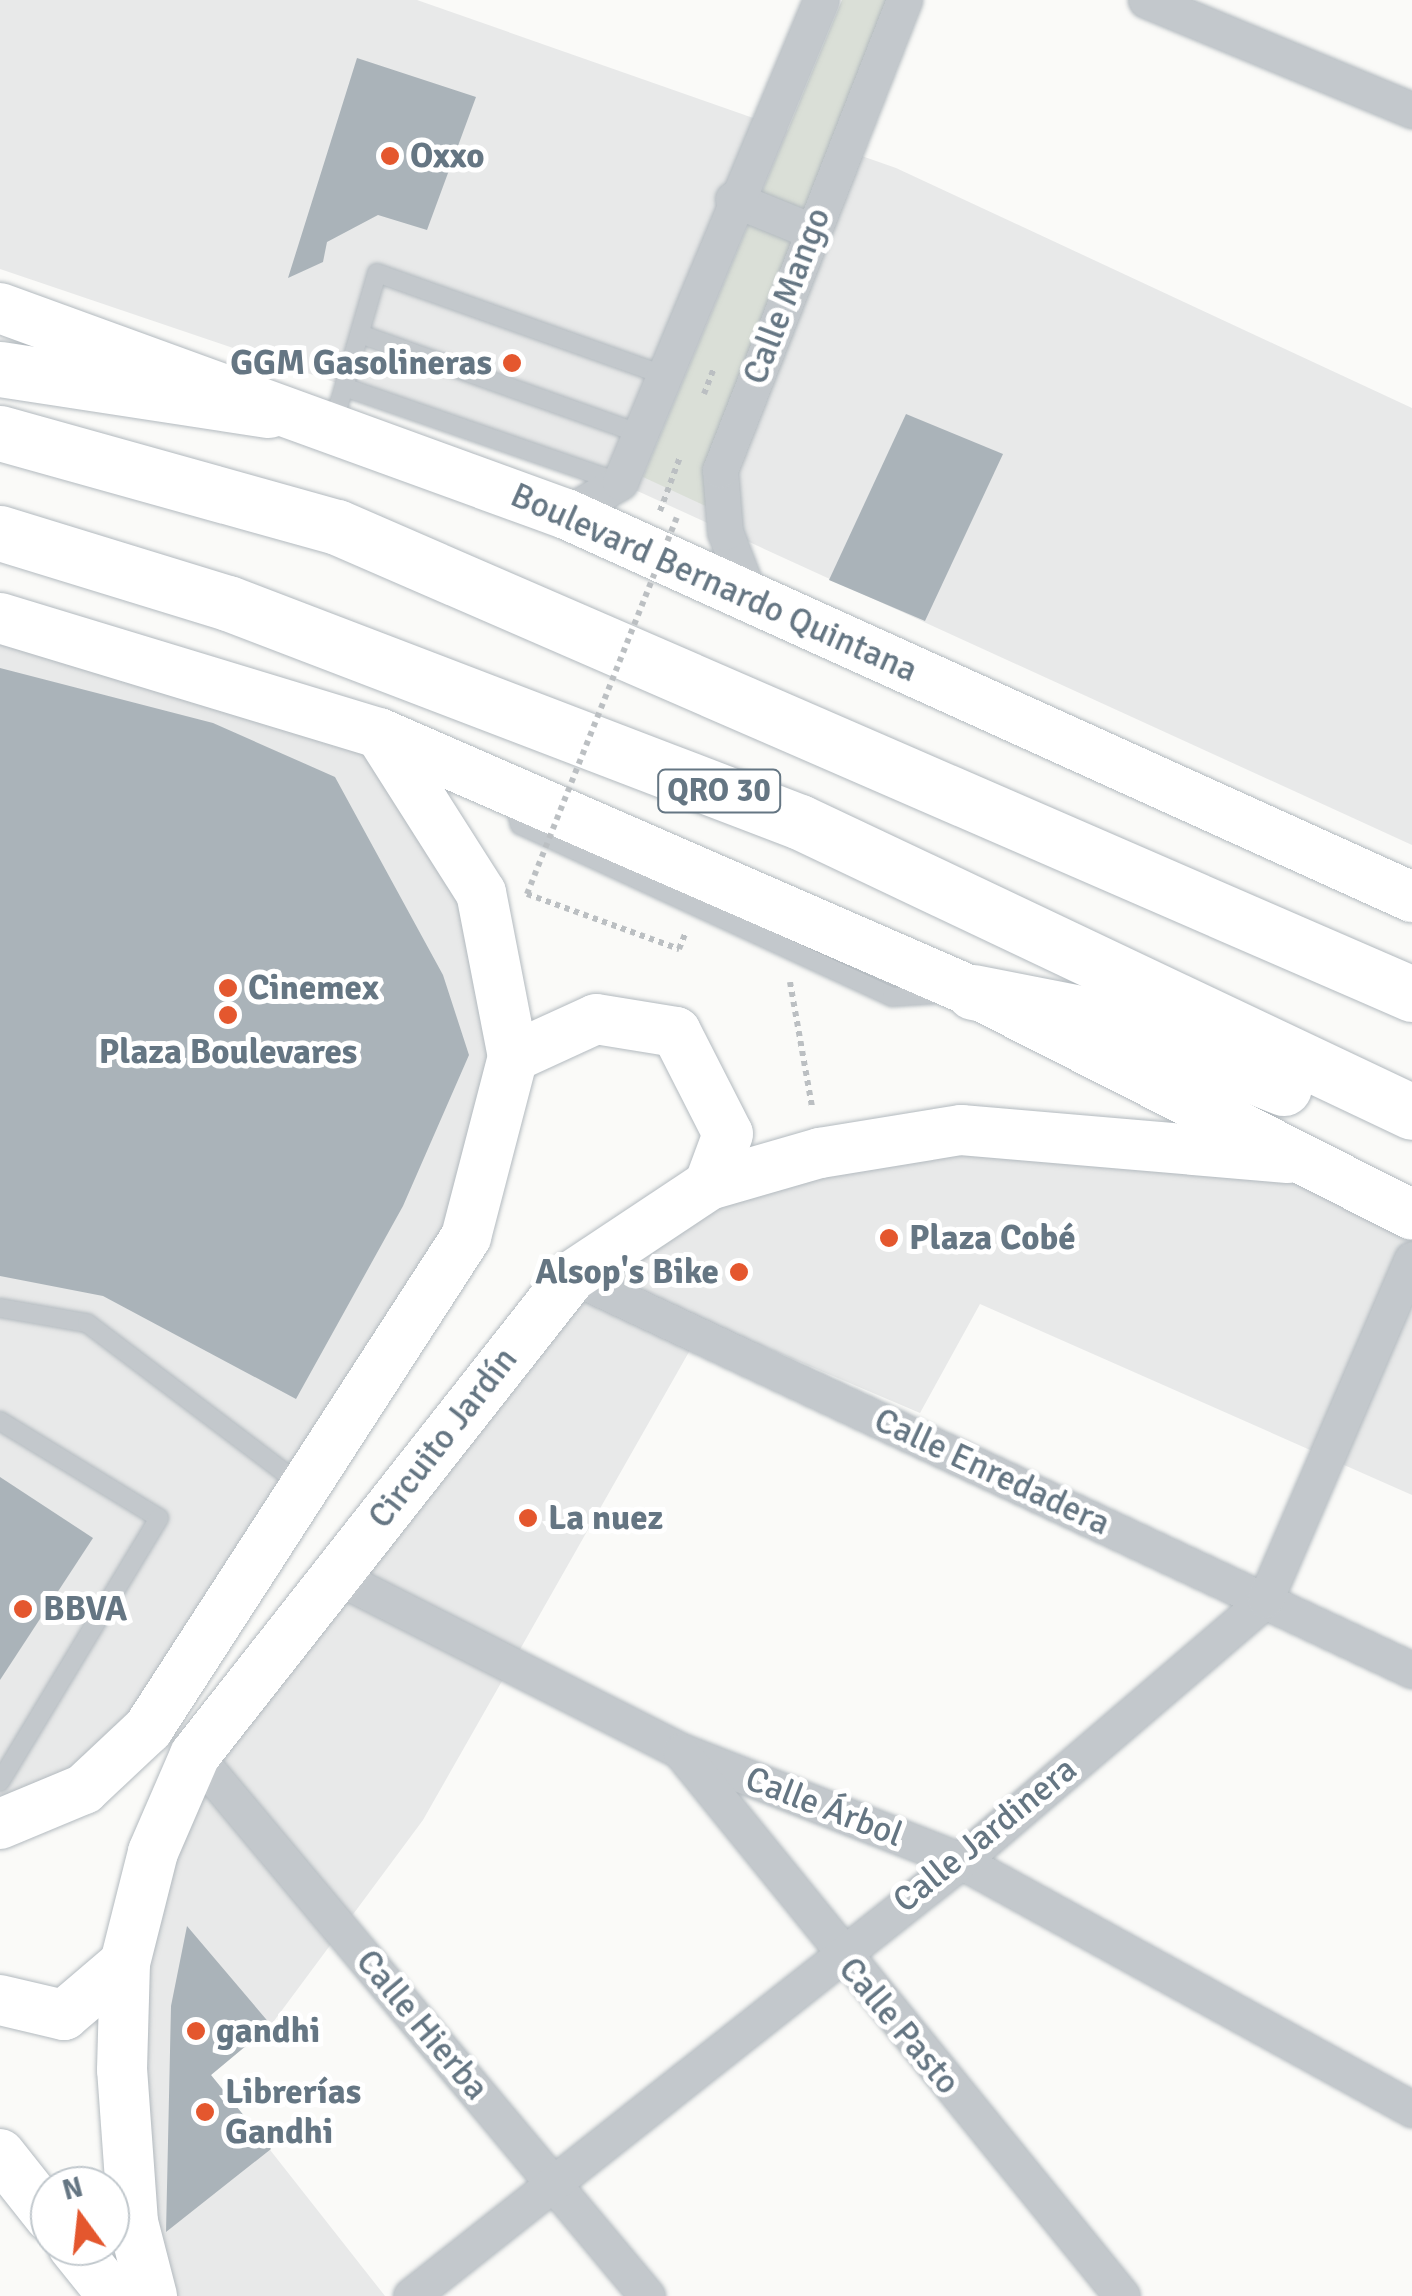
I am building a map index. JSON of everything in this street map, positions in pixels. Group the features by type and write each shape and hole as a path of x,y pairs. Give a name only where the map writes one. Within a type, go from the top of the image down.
{"main road":[{"path":"0,368 268,410"},
{"name":"QRO 30","path":"0,433 337,527 1412,994"},
{"name":"QRO 30","path":"0,533 228,603 800,822 1412,1112"},
{"path":"973,992 1105,1018 1391,1130 1412,1126"}],"street":[{"path":"566,514 620,482 732,200 822,0"},
{"name":"Calle Mango","path":"750,597 724,532 720,470 904,0"},
{"path":"1146,0 1412,110"},
{"path":"732,200 812,231"},
{"name":"Boulevard Bernardo Quintana","path":"0,308 268,410 338,409 1412,897"},
{"path":"0,618 378,733 973,992 1288,1158 1412,1215"},
{"path":"0,1824 84,1789 148,1729 304,1498 466,1237 513,1057 481,894 378,733"},
{"path":"513,1057 596,1019 676,1032 728,1134 708,1185"},
{"name":"Circuito Jardín","path":"152,2296 133,2222 125,1963 153,1852 195,1756 572,1276 708,1185 820,1153 961,1130 1288,1158"},
{"name":"Calle Jardinera","path":"411,2296 838,1952 961,1860 1265,1600 1402,1312 1412,1259"},
{"name":"Calle Enredadera","path":"572,1276 1412,1670"},
{"name":"Calle Árbol","path":"334,1575 680,1751 961,1860 1412,2109"},
{"name":"Calle Pasto","path":"680,1751 838,1952 1122,2296"},
{"name":"Calle Hierba","path":"195,1756 647,2296"},
{"path":"0,2000 64,2014 125,1963"},
{"path":"0,2154 30,2192"},
{"path":"89,2266 113,2296"}],"lane":[{"path":"620,482 338,409 377,273 663,375"},
{"path":"360,334 638,433"},
{"path":"511,790 520,825 892,997 973,992"},
{"path":"0,1308 86,1322 304,1498"},
{"path":"0,1421 159,1518 0,1782"}],"path":[{"path":"671,927 686,935 680,949 527,894 676,518"},
{"path":"793,950 788,968 820,1153"}],"shaded area":[{"path":"0,0 417,0 896,168 1412,408 1412,845 585,467 0,269"},
{"path":"842,0 908,0 712,509 643,477"},
{"name":"Plaza Boulevares","path":"0,618 379,733 428,799 513,1057 466,1237 148,1729 0,1824"},
{"path":"820,1153 1288,1158 1412,1215 1412,1495 980,1304 920,1413 706,1322 423,1820 271,2025 211,2075 385,2296 152,2296 133,2222 153,1852 572,1276"}],"building":[{"name":"Oxxo","path":"357,58 476,97 427,230 378,215 327,242 323,262 288,278"},
{"path":"906,414 1003,454 925,621 829,580"},
{"name":"Plaza Boulevares","path":"0,668 213,723 335,777 443,975 469,1055 403,1206 296,1399 103,1296 0,1276"},
{"name":"BBVA","path":"0,1477 93,1538 0,1680"},
{"name":"Librerías Gandhi","path":"187,1926 271,2025 211,2075 271,2149 166,2232 171,2006"}],"place":[{"name":"Oxxo","path":"390,156"},
{"name":"GGM Gasolineras","path":"512,363"},
{"name":"Cinemex","path":"228,988"},
{"name":"Plaza Boulevares","path":"228,1015"},
{"name":"Plaza Cobé","path":"889,1238"},
{"name":"Alsop's Bike","path":"739,1272"},
{"name":"La nuez","path":"528,1518"},
{"name":"BBVA","path":"23,1609"},
{"name":"gandhi","path":"196,2031"},
{"name":"Librerías Gandhi","path":"205,2112"}]}
